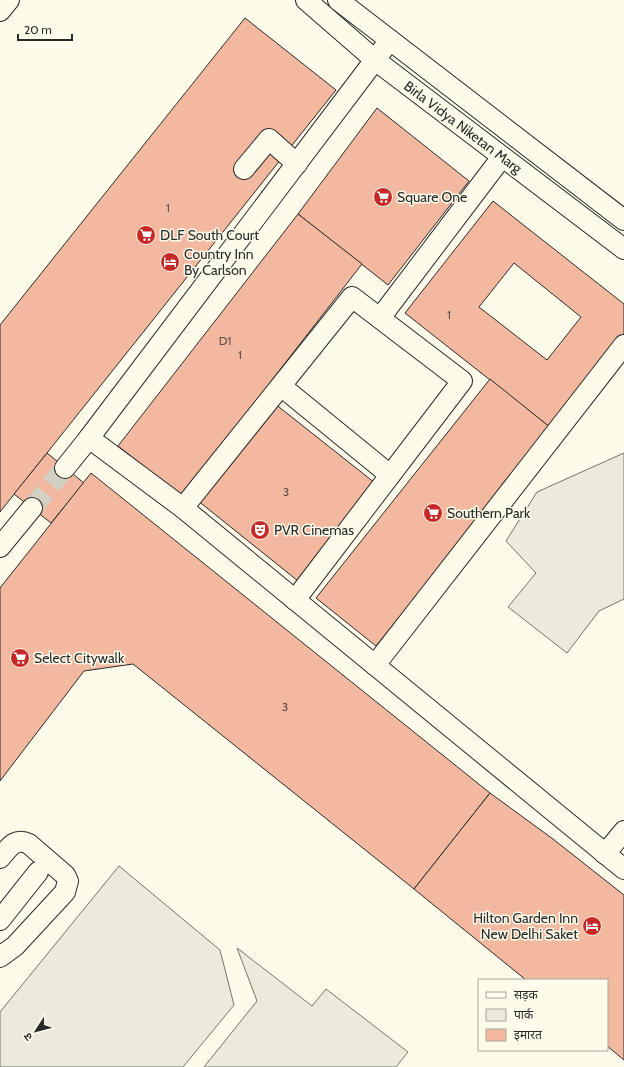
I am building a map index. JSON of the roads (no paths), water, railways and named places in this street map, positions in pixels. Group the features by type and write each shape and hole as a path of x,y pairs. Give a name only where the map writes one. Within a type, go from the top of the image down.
{"street":[{"path":"0,11 9,0"},
{"name":"Birla Vidya Niketan Marg","path":"306,0 375,60 624,249"},
{"path":"338,0 624,220"},
{"path":"65,468 390,40"},
{"path":"244,169 269,139 297,164"},
{"path":"380,318 502,157"},
{"path":"183,508 352,297 462,381 294,600"},
{"path":"375,664 624,345"},
{"path":"281,386 390,475"},
{"path":"89,438 183,508 624,869"},
{"path":"0,547 32,508"},
{"path":"606,854 624,830"},
{"path":"0,858 14,843 23,841 29,844 65,875 68,881 65,892 16,946 0,957"},
{"path":"0,920 38,872"}],"tunnel":[{"path":"32,508 65,468"}],"place":[{"name":"Square One","path":"383,197"},
{"name":"DLF South Court","path":"146,235"},
{"name":"Country Inn By Carlson","path":"170,262"},
{"name":"Southern Park","path":"433,513"},
{"name":"PVR Cinemas","path":"260,530"},
{"name":"Select Citywalk","path":"20,658"},
{"name":"Hilton Garden Inn New Delhi Saket","path":"592,926"}]}
